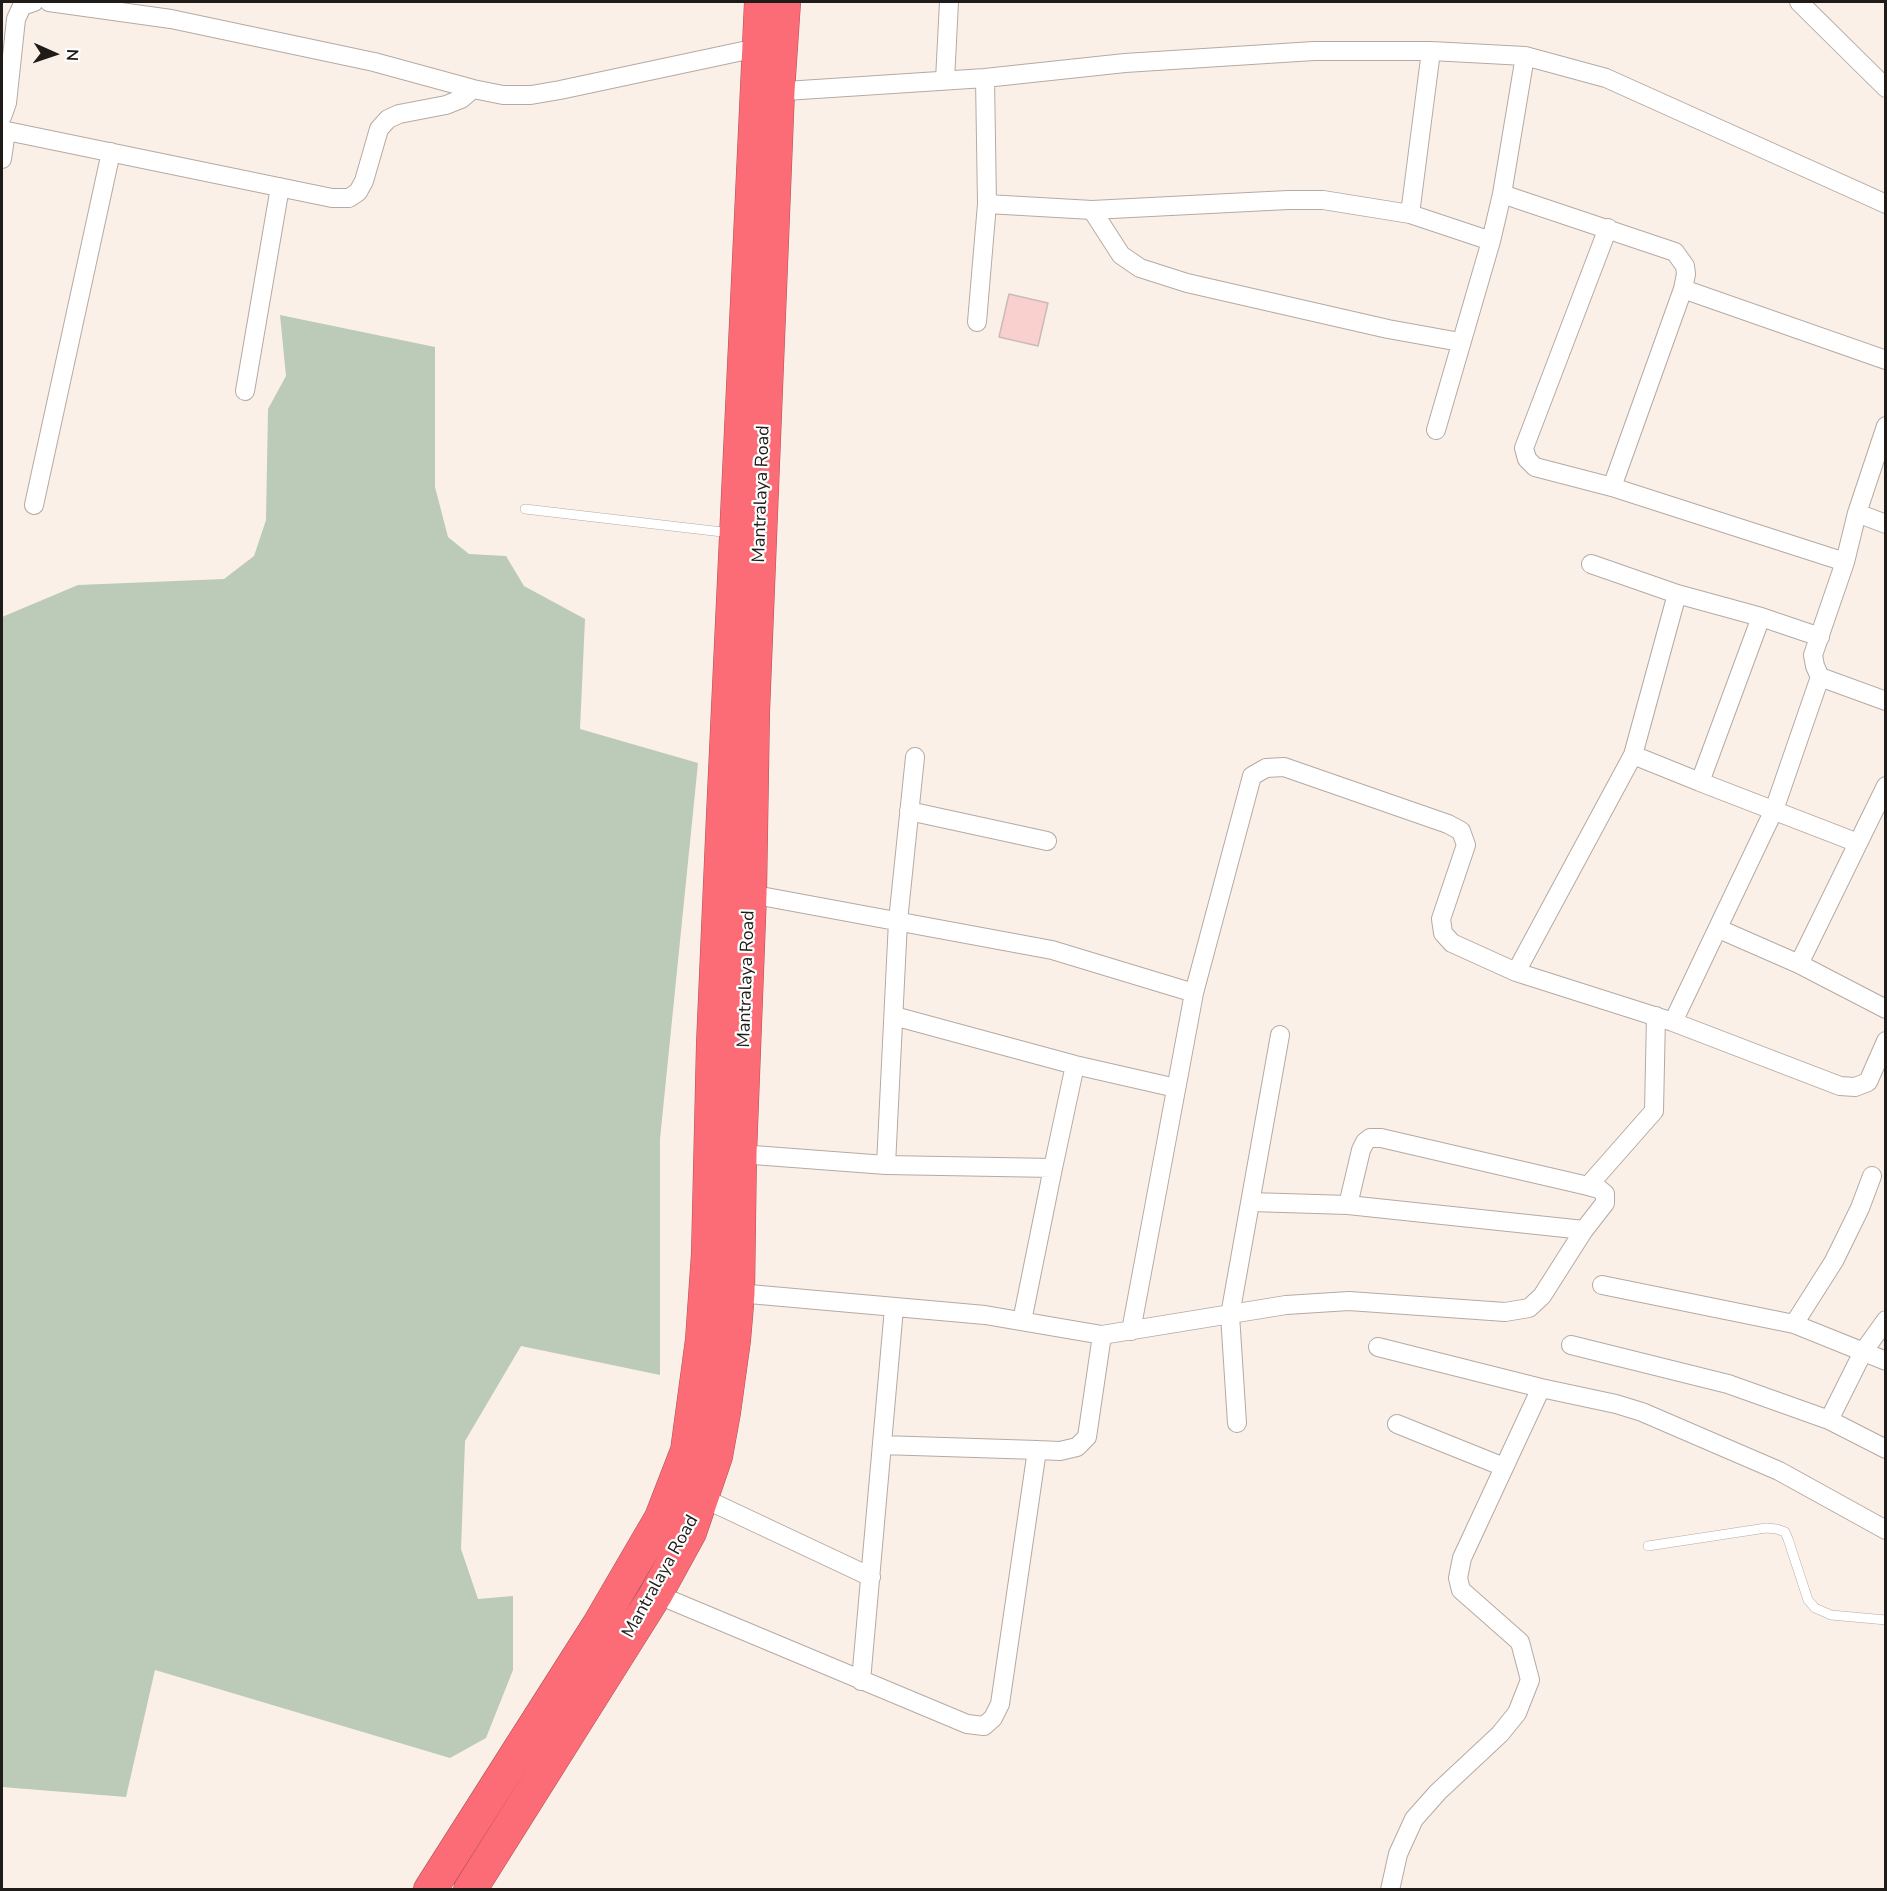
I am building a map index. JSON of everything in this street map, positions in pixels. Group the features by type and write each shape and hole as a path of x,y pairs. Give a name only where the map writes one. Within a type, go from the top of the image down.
{"highway":[{"path":"430,1890 598,1626 661,1518 687,1451 702,1340 708,1254 713,1044 735,534 767,92 758,48 761,2"},
{"name":"Mantralaya Road","path":"470,1890 656,1594 690,1532 716,1456 724,1412 738,1293 740,1154 750,894 767,92 784,2"}],"street":[{"path":"2,159 3,126 16,19 22,6 34,2"},
{"path":"49,2 171,19 374,63 473,90 503,95 531,94 758,48"},
{"path":"945,80 949,2"},
{"path":"1799,2 1886,88"},
{"path":"767,92 985,78 1125,63 1314,51 1431,51 1525,56 1606,78 1886,204"},
{"path":"1410,214 1431,51"},
{"path":"1436,430 1491,241 1502,194 1525,56"},
{"path":"977,322 987,204 985,78"},
{"path":"3,126 111,152 332,198 349,198 358,192 364,181 379,129 388,119 399,114 446,105 461,99 473,90"},
{"path":"34,505 111,152"},
{"path":"245,391 280,187"},
{"path":"1502,194 1675,252 1685,266 1683,289 1612,488"},
{"path":"987,204 1092,210 1323,200 1410,214 1491,241"},
{"path":"1092,210 1121,255 1140,268 1186,283 1388,329 1460,342"},
{"path":"1608,228 1524,448 1527,459 1535,466 1845,562"},
{"path":"1683,289 1886,360"},
{"path":"1886,426 1857,513 1845,562 1813,655 1815,666 1821,677 1886,701"},
{"path":"1857,513 1886,524"},
{"path":"1591,564 1677,594 1761,617 1820,637"},
{"path":"1516,972 1633,755 1677,594"},
{"path":"1700,782 1761,617"},
{"path":"1673,1022 1774,810 1821,677"},
{"path":"1633,755 1858,843"},
{"path":"886,1165 898,921 915,758"},
{"path":"1131,1330 1194,993 1252,776 1266,768 1284,766 1448,824 1461,831 1466,844 1441,919 1443,933 1452,943 1516,972 1673,1022 1840,1086 1855,1088 1868,1082 1886,1041"},
{"path":"1799,963 1886,786"},
{"path":"909,811 1047,841"},
{"path":"750,894 1052,950 1194,993"},
{"path":"1719,929 1799,963 1886,1009"},
{"path":"894,1016 1075,1065 1176,1088"},
{"path":"1588,1186 1654,1111 1656,1017"},
{"path":"1237,1423 1230,1315 1280,1035"},
{"path":"1022,1321 1075,1065"},
{"path":"738,1293 985,1315 1102,1335 1286,1305 1349,1301 1505,1312 1529,1308 1542,1296 1584,1230 1605,1203 1605,1194 1588,1186 1381,1138 1370,1138 1361,1150 1348,1205"},
{"path":"740,1154 886,1165 1053,1168"},
{"path":"1794,1324 1834,1261 1860,1208 1872,1176"},
{"path":"1251,1202 1348,1205 1584,1230"},
{"path":"1602,1285 1794,1324 1886,1361"},
{"path":"861,1681 894,1308"},
{"path":"1829,1420 1863,1352 1886,1320"},
{"path":"882,1444 1060,1451 1077,1447 1087,1437 1102,1335"},
{"path":"1570,1345 1728,1384 1829,1420 1886,1449"},
{"path":"1378,1347 1642,1412 1779,1471 1886,1530"},
{"path":"1390,1890 1398,1854 1414,1819 1438,1792 1500,1734 1517,1713 1530,1680 1520,1642 1461,1590 1458,1578 1462,1558 1541,1388"},
{"path":"1397,1424 1504,1467"},
{"path":"656,1594 967,1724 984,1726 993,1718 1000,1704 1037,1450"},
{"path":"703,1498 871,1578"}],"lane":[{"path":"525,509 735,534"},
{"path":"1648,1546 1766,1528 1777,1529 1785,1532 1808,1600 1815,1608 1831,1615 1886,1620"}],"green space":[{"path":"280,315 435,347 435,487 448,537 469,554 506,556 524,586 585,619 580,729 698,763 660,1139 660,1375 521,1346 465,1441 461,1549 478,1599 513,1596 513,1670 486,1738 450,1758 155,1670 126,1797 2,1787 2,617 78,585 224,579 254,556 266,520 268,409 286,376"}],"building":[{"path":"1009,294 1048,303 1038,346 999,337"}]}
